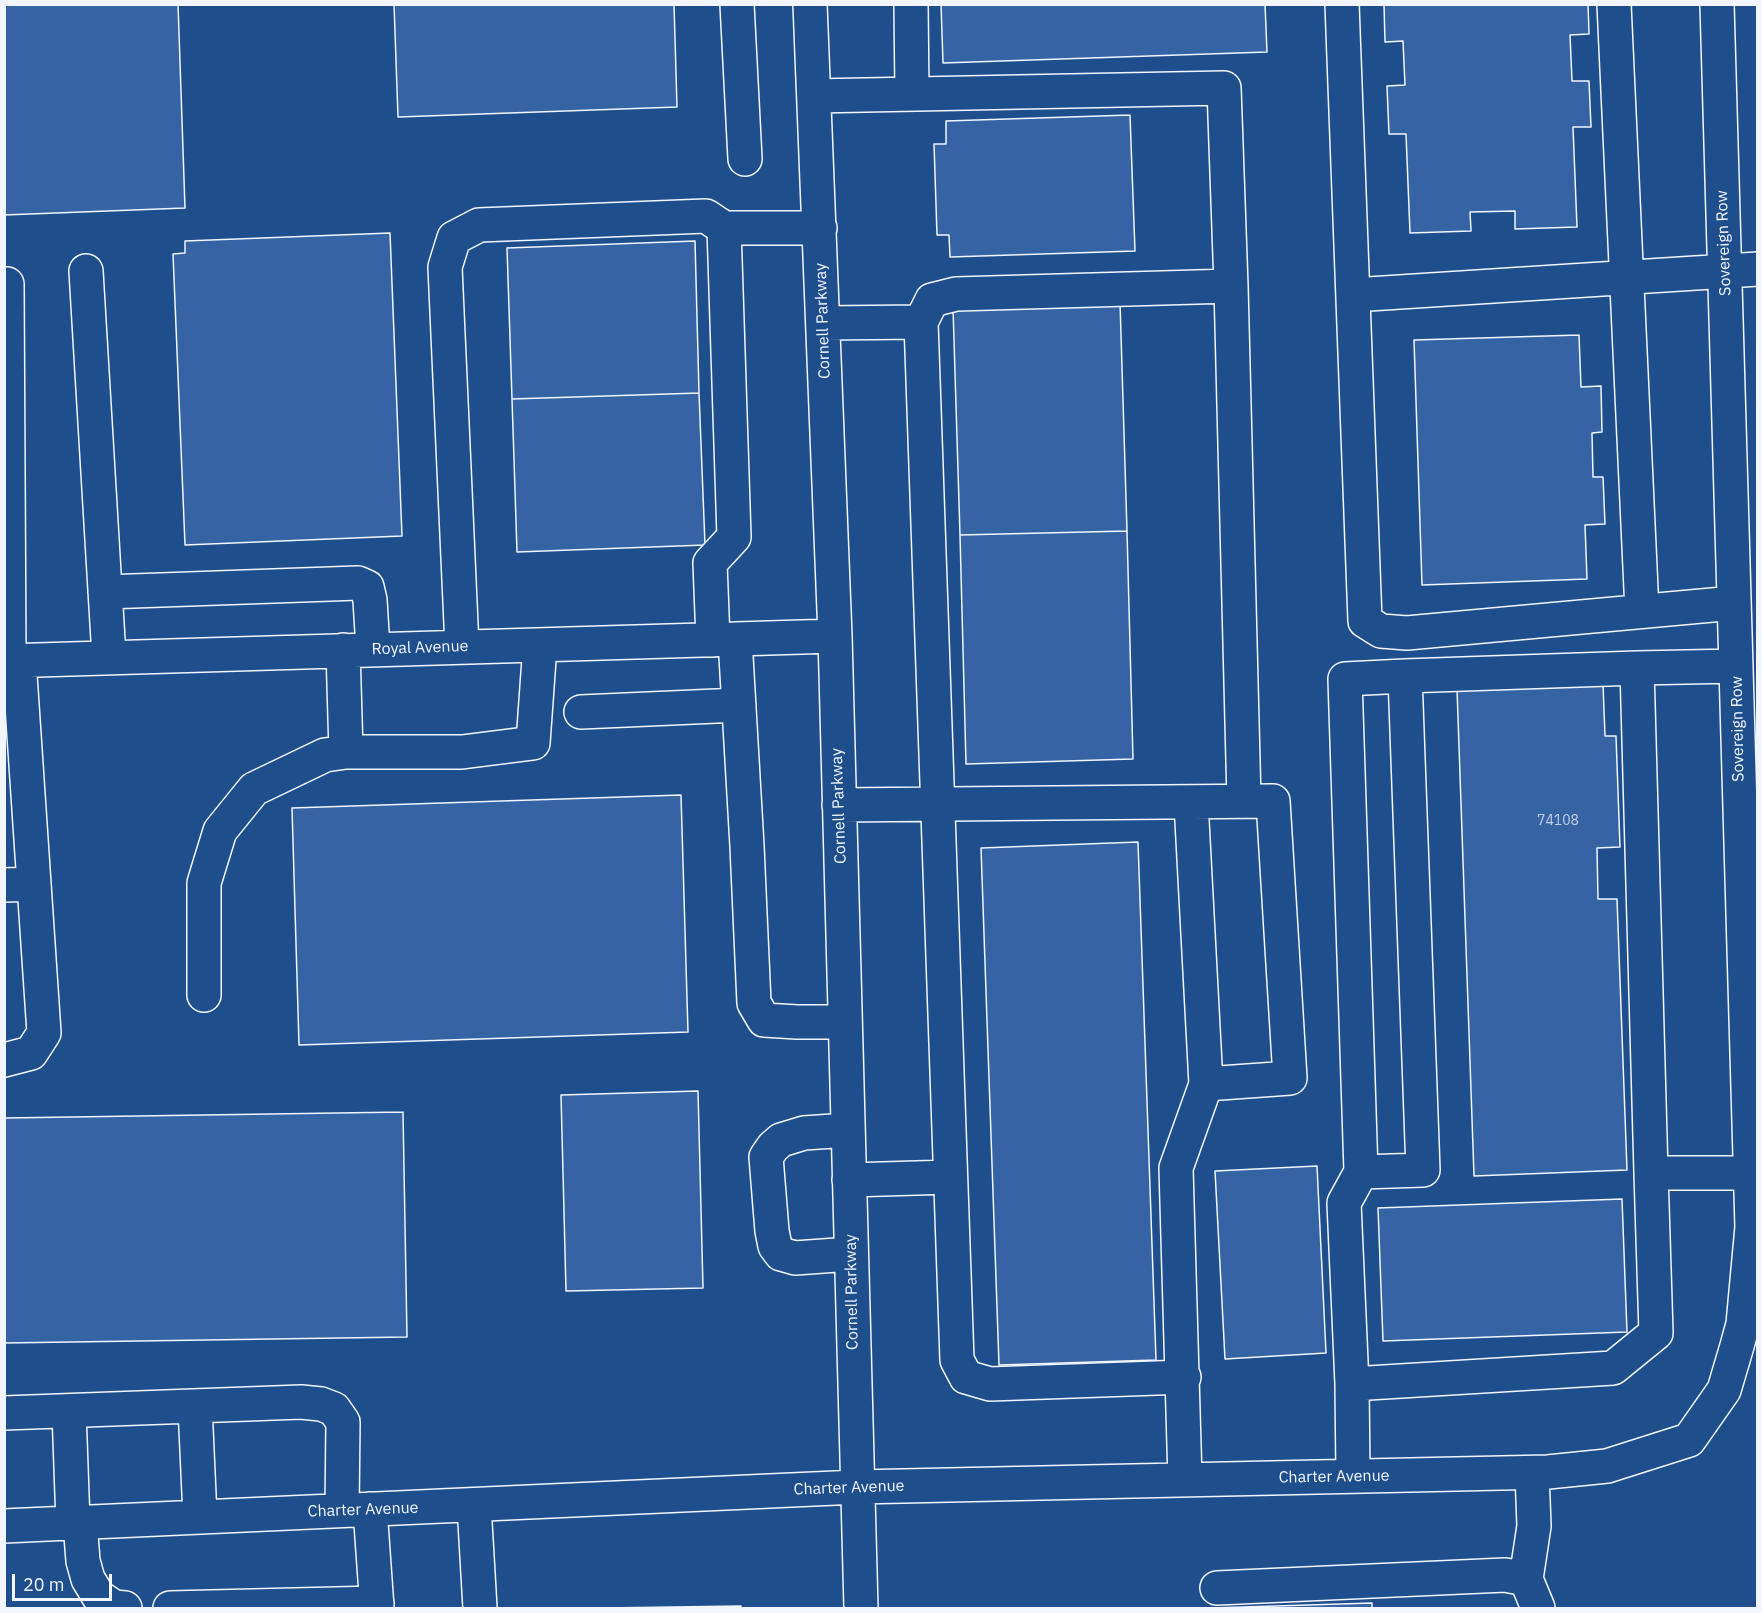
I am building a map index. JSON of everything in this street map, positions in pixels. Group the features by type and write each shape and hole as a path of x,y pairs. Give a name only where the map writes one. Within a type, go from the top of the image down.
{"street":[{"path":"737,4 745,159"},
{"name":"Cornell Parkway","path":"810,4 835,636 861,1608"},
{"path":"911,4 912,94"},
{"path":"1342,4 1365,621 1381,631 1407,633 1734,603"},
{"path":"1614,4 1641,611"},
{"name":"Sovereign Row","path":"1689,1440 1724,1390 1747,1348 1743,1324 1752,1227 1748,741 1736,666 1734,603 1745,560 1744,455 1724,270 1717,4"},
{"path":"814,96 1224,88 1244,801"},
{"path":"462,647 445,267 454,238 479,225 706,216 724,228 820,228"},
{"path":"724,228 734,537 710,563 739,705 754,1003 764,1020 797,1023 845,1022"},
{"path":"1353,296 1758,269"},
{"path":"86,271 109,657"},
{"path":"4,1060 31,1053 44,1033 19,884 11,660 6,591 7,284"},
{"path":"1184,1377 990,1384 966,1377 957,1359 921,322 932,300 956,294 1231,286"},
{"path":"822,323 921,322"},
{"path":"105,592 358,583 367,587 369,594 358,650 346,752"},
{"name":"Royal Avenue","path":"11,660 835,636"},
{"path":"204,994 204,883 220,831 254,789 326,755 346,752 462,752 533,743 540,645"},
{"path":"1353,1476 1352,1384 1344,1203 1361,1172 1345,679 1736,666"},
{"path":"1352,1384 1613,1368 1656,1334 1637,668"},
{"path":"1361,1172 1423,1170 1405,676"},
{"path":"581,711 739,705"},
{"path":"839,806 1274,801 1290,1078 1206,1084"},
{"path":"1185,1480 1184,1377 1176,1168 1206,1084 1191,802"},
{"path":"848,1130 804,1132 781,1140 773,1146 766,1157 772,1231 781,1254 795,1258 851,1254"},
{"path":"1652,1173 1753,1160"},
{"path":"849,1180 950,1177"},
{"path":"4,1413 301,1402 321,1404 334,1409 343,1422 356,1510 377,1606 170,1608"},
{"path":"195,1406 200,1517"},
{"path":"69,1411 77,1522 88,1579 99,1597 114,1607 125,1608"},
{"name":"Charter Avenue","path":"4,1526 857,1487 1532,1473 1607,1466 1689,1440"},
{"path":"1532,1473 1534,1526 1532,1594"},
{"path":"474,1505 480,1608"},
{"path":"1217,1588 1505,1575 1532,1594"}],"building":[{"path":"4,4 178,4 185,208 4,215"},
{"path":"394,4 674,4 677,107 398,117"},
{"path":"941,4 1265,4 1267,52 943,63"},
{"path":"1384,4 1588,4 1589,34 1570,35 1572,81 1589,81 1591,127 1573,127 1577,227 1515,229 1515,211 1470,212 1471,231 1410,233 1406,134 1389,134 1387,86 1405,85 1403,41 1385,42"},
{"path":"1130,115 1135,251 950,257 949,235 937,235 934,144 946,144 946,121"},
{"path":"390,233 402,536 185,545 173,254 185,253 185,241"},
{"path":"695,241 699,393 512,399 507,248"},
{"path":"1120,302 1127,531 960,535 953,308"},
{"path":"1579,335 1581,387 1601,386 1602,432 1592,433 1593,477 1603,477 1605,524 1585,525 1587,579 1422,585 1414,340"},
{"path":"699,393 705,545 517,552 512,399"},
{"path":"1127,531 1133,759 966,764 960,535"},
{"path":"1603,684 1605,736 1616,736 1620,847 1597,848 1598,899 1617,899 1627,1170 1474,1176 1457,689"},
{"path":"681,795 688,1032 299,1045 292,808"},
{"path":"1138,842 1156,1360 999,1365 981,848"},
{"path":"698,1091 703,1288 566,1291 561,1095"},
{"path":"403,1112 407,1337 4,1343 4,1118"},
{"path":"1317,1166 1326,1353 1225,1359 1215,1171"},
{"path":"1622,1199 1627,1332 1383,1341 1378,1208"},
{"path":"1372,1603 1372,1608 1211,1608"},
{"path":"741,1606 741,1608 604,1608"}]}
